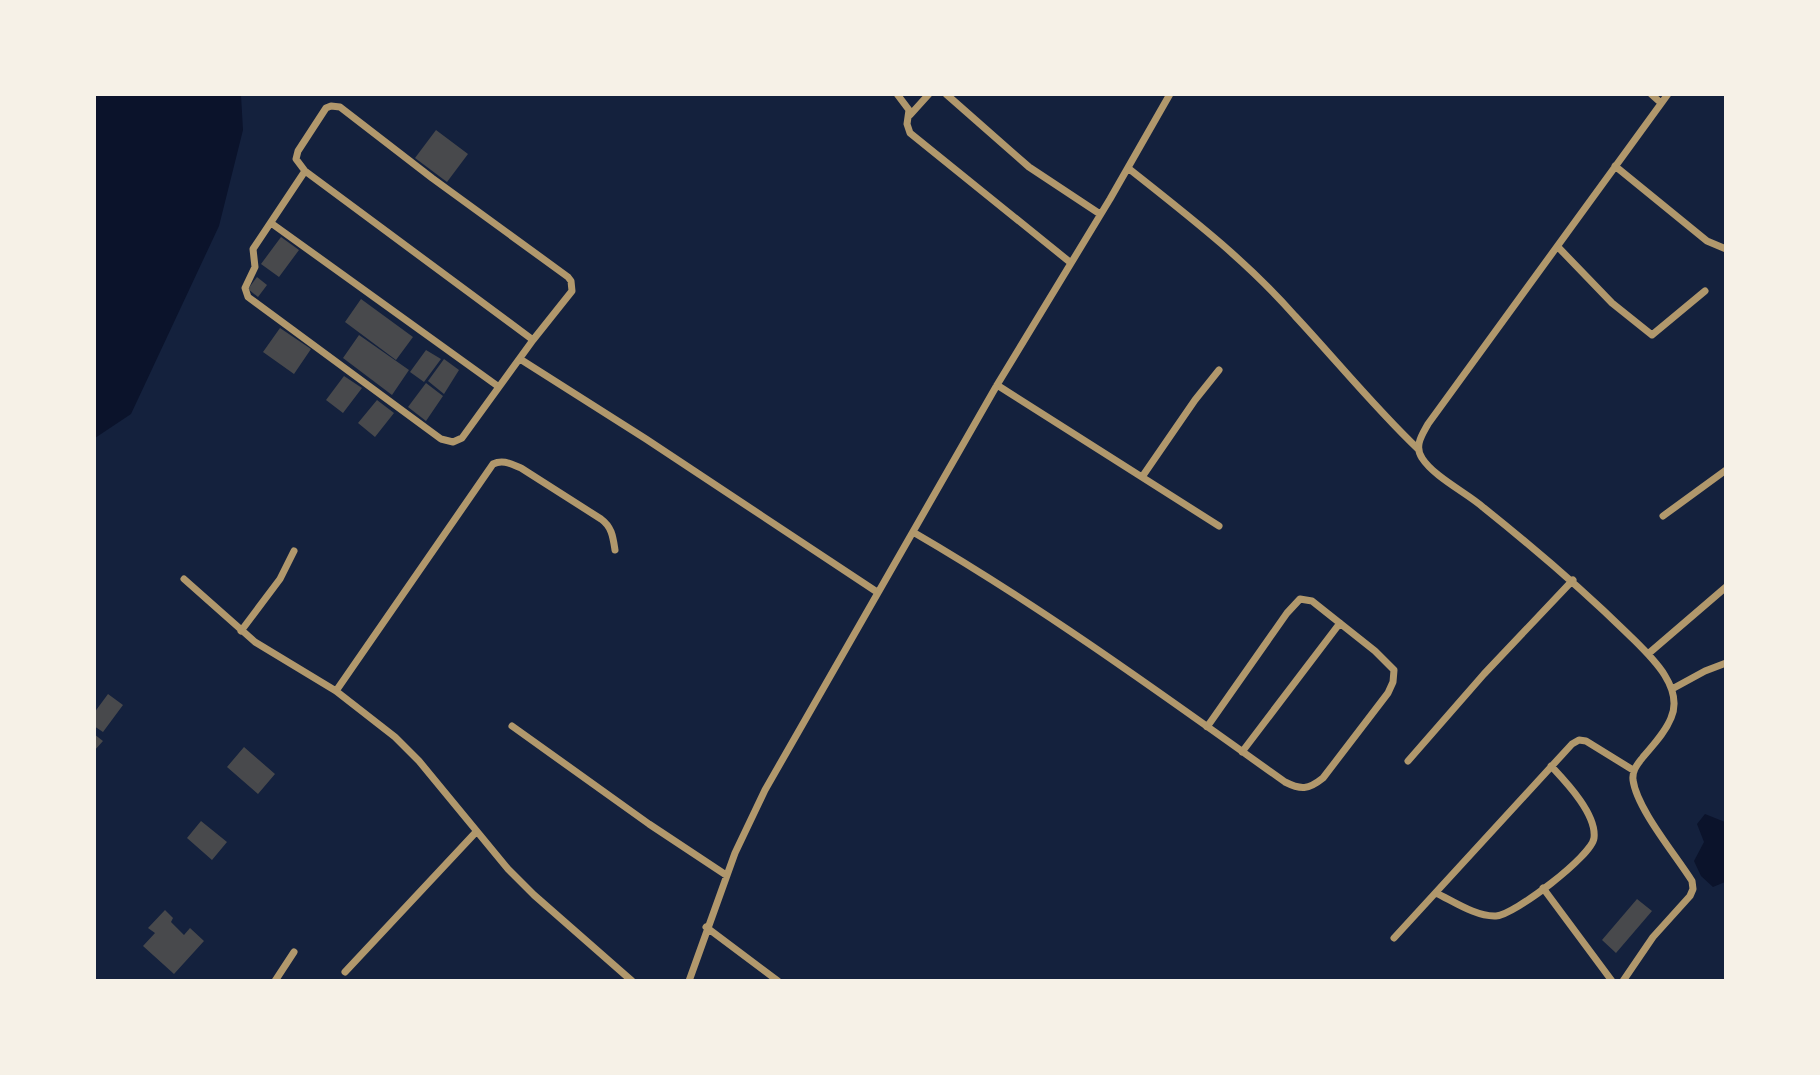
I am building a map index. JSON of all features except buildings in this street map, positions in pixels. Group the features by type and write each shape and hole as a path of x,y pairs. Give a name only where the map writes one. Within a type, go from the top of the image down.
{"street":[{"path":"897,94 908,105 910,115"},
{"path":"929,94 910,115 907,124 910,133 1071,264"},
{"path":"946,94 1029,167 1100,214"},
{"path":"689,981 726,875 765,790 997,385 1170,94"},
{"path":"1651,94 1661,103"},
{"path":"1418,449 1428,424 1668,94"},
{"path":"305,172 253,249 254,271 246,288 246,295 441,439 453,442 462,438 533,340 570,296 573,286 571,281 432,178 346,110 335,106 327,108 298,151 296,159 305,172 533,340"},
{"path":"1615,166 1707,241 1726,248"},
{"path":"1128,168 1230,252 1296,316 1313,338 1418,449 1422,459 1573,580 1648,654 1672,690 1675,703 1672,716 1665,730 1633,770 1633,779 1642,804 1692,881 1693,889 1690,896 1653,937 1623,981"},
{"path":"271,223 499,387"},
{"path":"1558,247 1612,303 1651,335 1704,291"},
{"path":"520,359 877,592"},
{"path":"1142,477 1219,370"},
{"path":"997,385 1219,526"},
{"path":"336,691 493,464 499,461 521,468 601,519 612,531 615,550"},
{"path":"1663,516 1726,470"},
{"path":"913,532 1065,626 1207,727 1242,751 1285,782 1300,789 1311,788 1339,758 1388,693 1394,670 1375,651 1312,601 1300,599 1287,613 1207,727"},
{"path":"241,631 280,579 295,551"},
{"path":"184,579 241,631 336,691 379,723 419,761 476,832 534,895 632,981"},
{"path":"1408,761 1484,674 1573,580"},
{"path":"1648,654 1726,587"},
{"path":"1242,751 1340,623"},
{"path":"1672,690 1705,671 1726,663"},
{"path":"512,726 649,824 726,875"},
{"path":"1394,939 1564,750 1578,740 1599,748 1633,770"},
{"path":"1436,893 1489,916 1506,914 1543,888 1588,849 1594,838 1592,826 1574,791 1550,766"},
{"path":"345,972 476,832"},
{"path":"1543,888 1612,981"},
{"path":"706,927 778,981"},
{"path":"275,981 295,952"}],"water":[{"path":"95,94 241,95 243,130 219,226 131,414 95,438"},
{"path":"1705,814 1725,822 1725,882 1713,887 1701,876 1694,861 1704,842 1697,824"}]}
